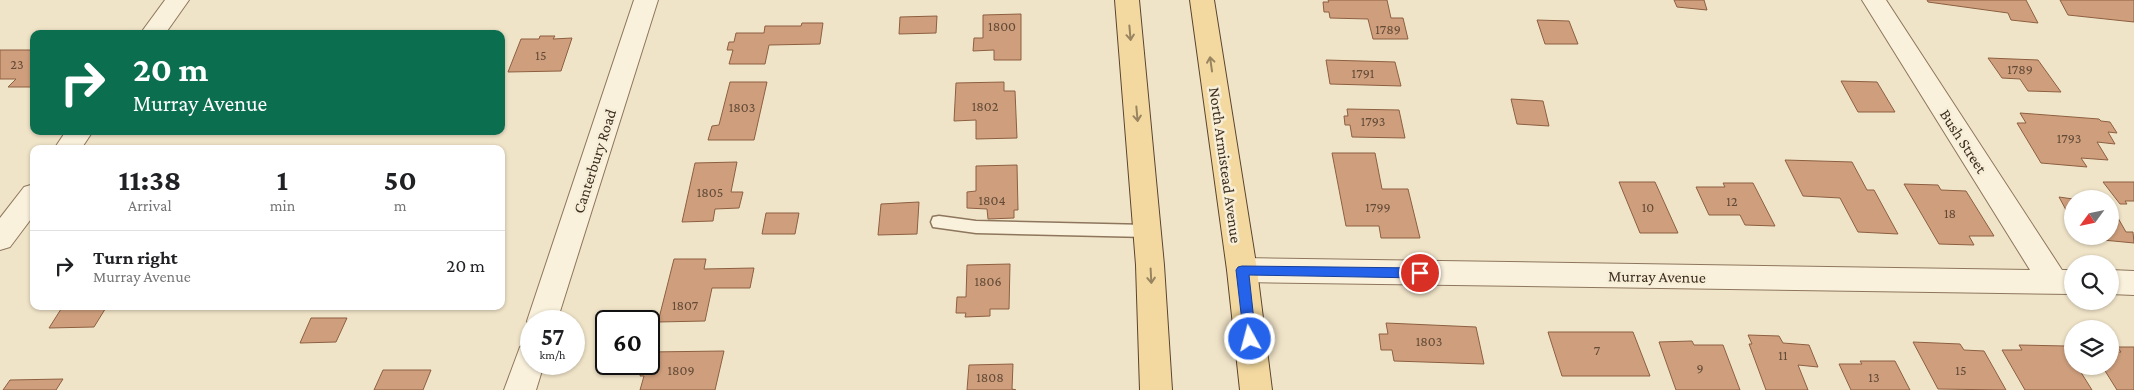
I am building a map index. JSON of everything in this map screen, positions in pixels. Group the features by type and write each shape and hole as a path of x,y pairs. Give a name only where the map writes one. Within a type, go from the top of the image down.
{"main road":[{"path":"1127,0 1147,231 1156,390"},
{"name":"North Armistead Avenue","path":"1202,0 1242,270 1256,390"}],"street":[{"path":"155,30 177,0"},
{"name":"Canterbury Road","path":"546,310 646,0"},
{"name":"Bush Street","path":"1874,0 2063,282"},
{"path":"0,239 30,199"},
{"name":"Murray Avenue","path":"1242,270 2063,282"},
{"path":"2119,282 2134,283"},
{"path":"520,390 525,375"}],"lane":[{"path":"939,222 976,228 1035,227 1147,231"}],"building":[{"path":"1328,0 1387,0 1391,18 1403,18 1408,39 1373,39 1368,19 1330,18 1329,12 1324,12 1323,2 1329,2"},
{"path":"1674,0 1704,0 1707,10 1677,7"},
{"path":"1927,0 2026,0 2038,23 2011,20 2008,13 1928,2"},
{"path":"2060,0 2134,0 2134,22 2068,15"},
{"path":"1021,14 1021,60 994,60 994,50 973,51 974,38 983,38 983,15"},
{"path":"937,16 936,33 899,34 900,17"},
{"path":"1537,20 1569,21 1578,44 1545,44"},
{"path":"802,23 823,23 820,44 769,45 765,64 729,64 733,50 727,50 729,42 734,42 736,33 764,33 765,26 801,26"},
{"path":"540,36 555,36 553,39 572,38 561,71 508,72 521,39 539,39"},
{"path":"0,50 30,50 30,87 8,87 16,79 0,79"},
{"path":"1988,58 2038,60 2061,92 2028,91 2020,79 2002,78"},
{"path":"1326,60 1395,62 1401,86 1330,84"},
{"path":"1841,81 1877,82 1895,112 1858,112"},
{"path":"730,82 767,82 754,140 708,140 712,126 719,125"},
{"path":"1004,82 1004,91 1015,91 1017,138 976,139 976,120 954,121 956,83"},
{"path":"1511,99 1543,101 1549,126 1517,124"},
{"path":"1347,109 1399,110 1405,138 1352,137 1350,125 1345,125 1344,116 1348,116"},
{"path":"2020,113 2099,119 2110,122 2117,133 2108,132 2115,144 2097,142 2108,160 2081,158 2087,167 2041,163 2017,123 2026,123"},
{"path":"1332,153 1375,153 1382,189 1408,189 1420,238 1381,238 1379,226 1346,226"},
{"path":"1785,160 1852,162 1867,190 1874,190 1898,234 1858,232 1840,198 1803,196"},
{"path":"737,162 731,192 743,192 739,208 715,209 713,221 682,222 695,163"},
{"path":"1017,165 1018,210 1014,210 1014,218 988,219 987,209 967,208 967,192 976,191 976,166"},
{"path":"1619,182 1655,182 1678,233 1640,233"},
{"path":"2103,182 2134,182 2134,201 2125,201 2127,204 2120,204 2119,190 2109,190"},
{"path":"1723,183 1753,183 1775,226 1745,225 1740,215 1709,215 1696,187 1725,187"},
{"path":"1904,184 1938,185 1941,190 1966,191 1994,236 1969,236 1974,245 1939,244"},
{"path":"2059,197 2064,198 2064,206"},
{"path":"919,202 917,234 878,235 881,204"},
{"path":"766,213 799,213 795,234 762,234"},
{"path":"2119,220 2126,232 2133,232 2134,243 2119,242"},
{"path":"674,259 706,259 704,269 754,268 750,288 712,288 705,321 660,322 660,314"},
{"path":"1010,264 1009,309 990,309 990,316 965,317 966,313 956,313 957,297 966,297 967,265"},
{"path":"60,310 105,310 94,327 49,328"},
{"path":"311,318 347,318 336,342 300,343"},
{"path":"1386,323 1476,327 1484,364 1394,361 1392,350 1381,350 1379,334 1388,334"},
{"path":"1548,332 1633,332 1650,376 1562,376"},
{"path":"1748,335 1779,336 1783,343 1809,345 1818,367 1798,365 1808,390 1766,390 1749,344 1752,344"},
{"path":"1692,341 1694,345 1723,345 1740,390 1676,390 1659,342"},
{"path":"1913,342 1960,344 1964,350 1984,351 2006,390 1938,389"},
{"path":"2019,345 2064,346 2064,375 2083,375 2092,390 2025,390 2002,350 2022,350"},
{"path":"2119,347 2134,347 2134,390 2117,390 2108,375 2119,375 2119,352 2121,352"},
{"path":"724,351 715,390 640,390 644,376 640,375 660,375 660,352"},
{"path":"1860,361 1895,361 1910,390 1851,390 1839,364 1862,364"},
{"path":"1013,364 1012,389 1016,390 967,390 969,365"},
{"path":"383,370 431,370 423,390 374,390"},
{"path":"63,379 56,390 3,390 10,380"}],"route":[{"path":"1250,339 1242,270 1420,273"}]}
